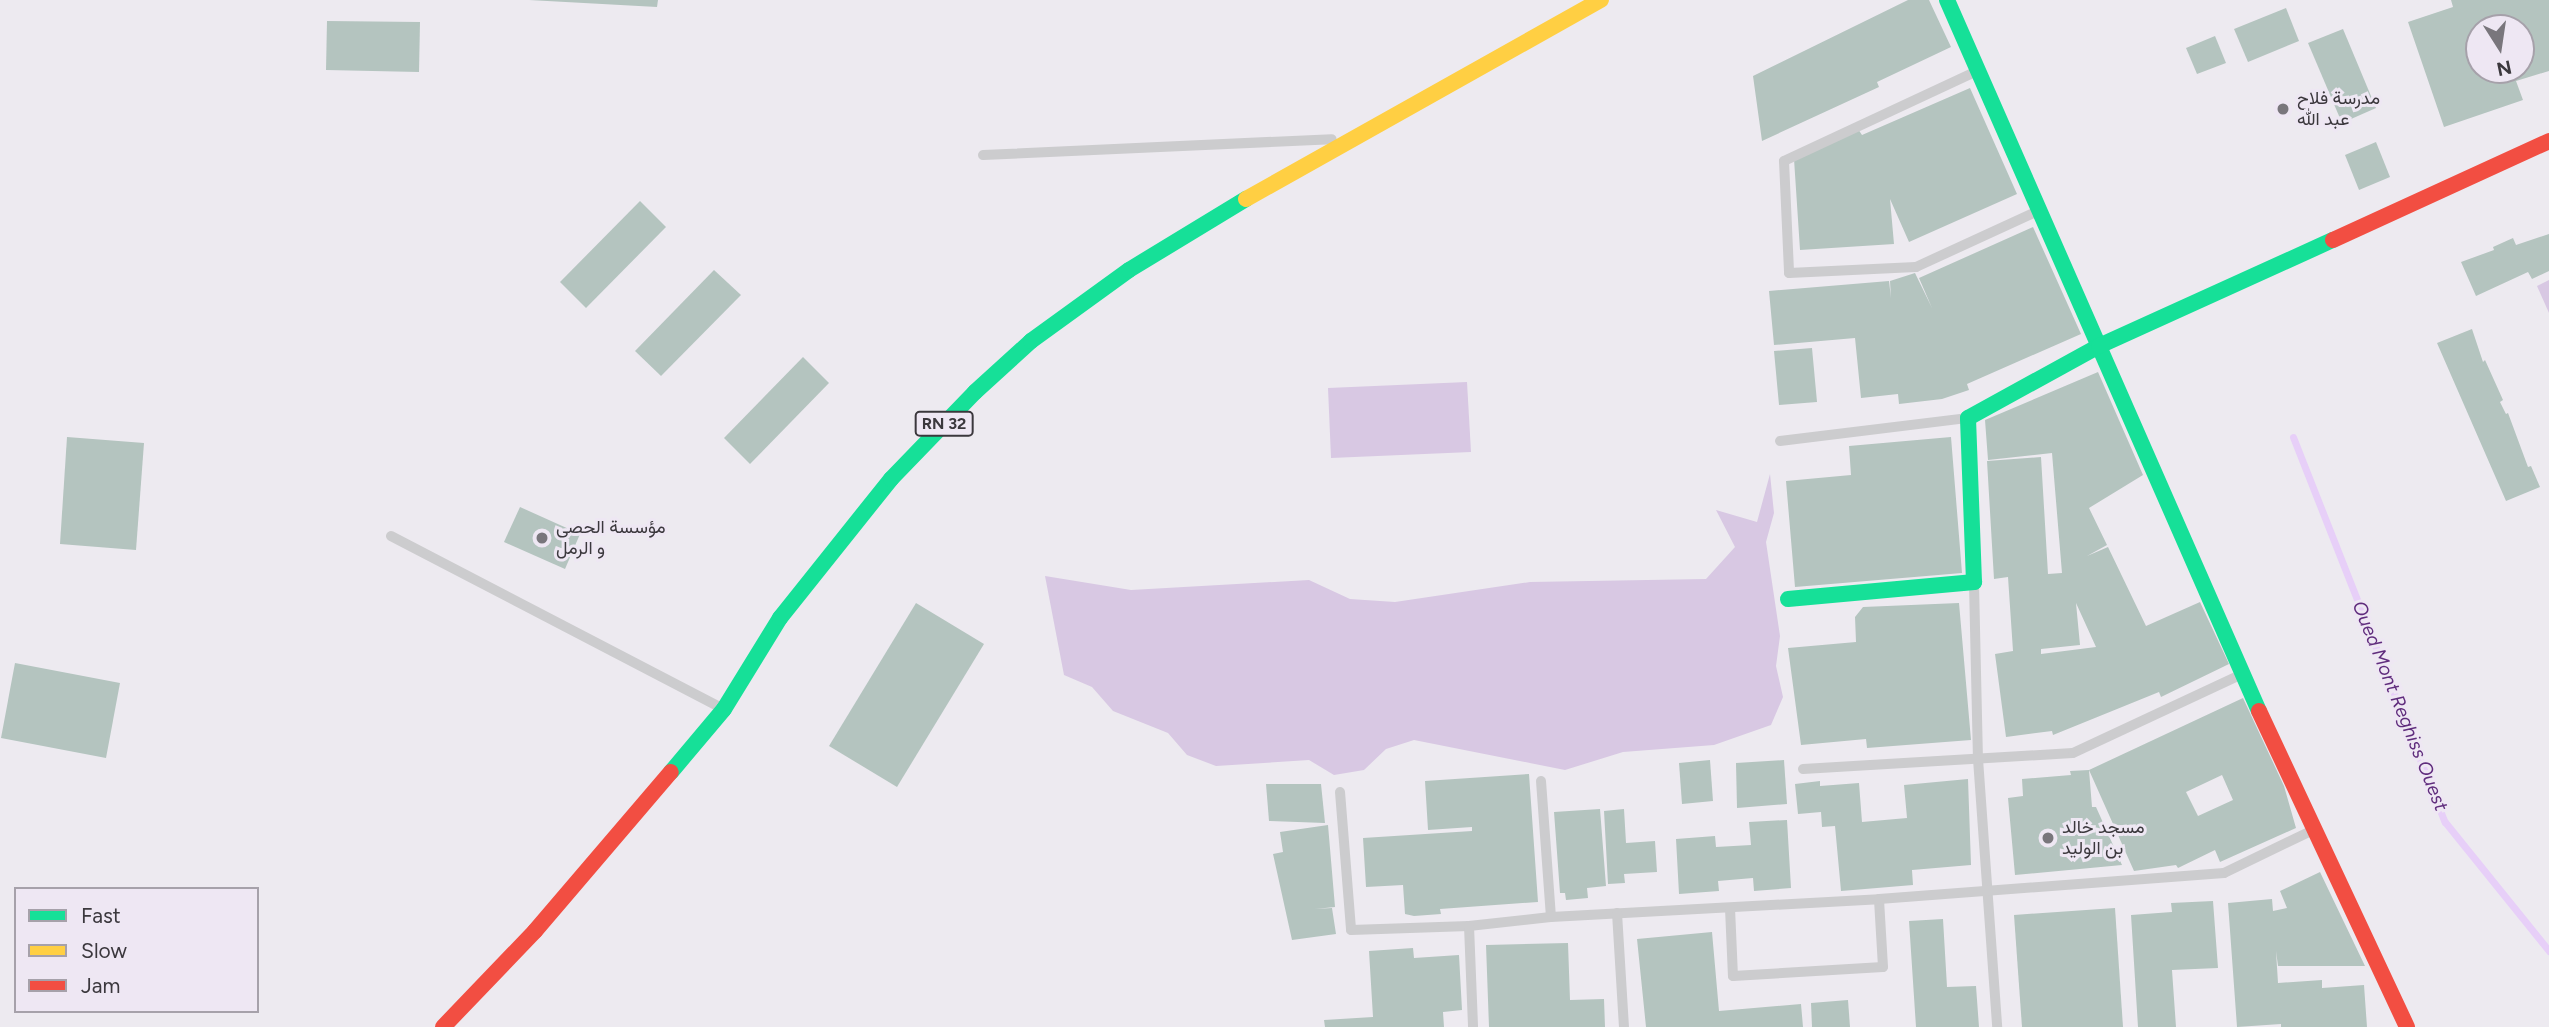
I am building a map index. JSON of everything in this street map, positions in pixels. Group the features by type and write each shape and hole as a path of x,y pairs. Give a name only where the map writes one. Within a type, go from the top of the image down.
{"street":[{"name":"RN 32","path":"443,1027 535,931 724,709 779,618 891,479 975,392 1031,341 1186,232 1601,0"},
{"path":"1947,0 2242,674 2317,828 2406,1027"},
{"path":"1788,599 1974,582 1968,418 2099,346 2549,141"}],"lane":[{"path":"1977,71 1784,161 1788,273 1916,267 2038,211"},
{"path":"983,155 1351,138"},
{"path":"1780,441 1968,418"},
{"path":"391,536 724,709"},
{"path":"1974,582 1979,759 1997,1027"},
{"path":"1803,769 2073,753 2242,674"},
{"path":"1541,781 1551,917"},
{"path":"1340,792 1351,930 1469,926 1551,917 1879,899 2224,873 2317,828"},
{"path":"1730,908 1733,976 1869,968 1883,967 1879,899"},
{"path":"1617,913 1624,1027"},
{"path":"1469,926 1473,1027"}],"shaded area":[{"path":"2549,280 2549,313 2537,286"},
{"path":"1467,382 1471,452 1331,458 1328,388"},
{"path":"1770,474 1774,513 1766,542 1780,636 1776,666 1783,697 1771,725 1714,745 1623,752 1565,770 1414,740 1386,749 1364,770 1334,775 1309,760 1216,766 1187,755 1168,733 1113,711 1092,687 1064,675 1045,576 1131,590 1309,580 1350,599 1395,602 1530,582 1706,579 1735,547 1716,510 1757,522"}],"building":[{"path":"529,0 658,0 657,7"},
{"path":"1908,0 1929,0 1951,47 1877,82 1879,87 1762,141 1753,76"},
{"path":"2451,0 2549,0 2549,71 2535,75 2535,14 2465,14 2465,84 2517,84 2523,100 2444,127 2408,22 2453,7"},
{"path":"2286,8 2299,41 2248,62 2234,29"},
{"path":"327,21 420,22 419,72 326,70"},
{"path":"2343,29 2376,108 2342,123 2308,43"},
{"path":"2215,36 2226,63 2197,74 2186,48"},
{"path":"1970,88 2017,194 1909,242 1890,199 1894,244 1800,250 1794,159 1858,129 1862,135"},
{"path":"2376,142 2390,177 2359,190 2345,155"},
{"path":"640,201 666,227 586,308 560,282"},
{"path":"2033,227 2081,334 1967,384 1969,390 1942,399 1899,404 1898,394 1861,398 1855,338 1774,345 1769,291 1889,281 1891,298 1890,281 1915,273 1932,308 1919,278"},
{"path":"2549,234 2549,271 2532,279 2528,272 2476,296 2461,262 2494,250 2493,247 2513,238 2516,245"},
{"path":"714,270 741,295 661,376 635,351"},
{"path":"2472,329 2483,362 2485,360 2503,400 2500,402 2506,414 2508,413 2528,467 2531,466 2540,487 2506,501 2437,343"},
{"path":"1812,348 1817,402 1779,405 1774,351"},
{"path":"803,357 829,383 750,464 724,438"},
{"path":"2098,372 2143,475 2089,508 2107,545 2087,556 2108,547 2146,626 2200,602 2229,664 2161,697 2159,692 2053,735 2052,731 2006,737 1995,654 2013,651 2008,577 1994,579 1987,461 2041,457 2048,574 2062,573 2052,453 1988,460 1985,420","holes":["2076,603 2096,647 2041,654 2041,649 2080,645"]},
{"path":"67,437 144,443 136,550 60,544"},
{"path":"1951,437 1962,573 1795,587 1786,481 1851,475 1849,446"},
{"name":"مؤسسة الحصى و الرمل","path":"520,507 580,534 565,569 504,542"},
{"path":"916,603 984,644 897,787 829,746"},
{"path":"1959,603 1971,740 1867,748 1866,739 1801,745 1788,648 1856,642 1855,617 1863,607"},
{"path":"15,663 120,683 106,758 1,738"},
{"path":"2243,698 2284,786 2296,828 2220,862 2215,850 2178,868 2176,865 2134,871 2089,770","holes":["2222,775 2233,800 2198,816 2186,792"]},
{"path":"1710,760 1713,801 1682,804 1679,763"},
{"path":"1784,760 1787,804 1737,808 1736,763"},
{"name":"مسجد خالد بن الوليد","path":"2089,770 2092,807 2096,807 2122,865 2015,875 2008,798 2023,796 2022,779 2071,775 2070,771"},
{"path":"1529,774 1538,902 1440,909 1441,914 1414,916 1405,914 1403,885 1366,887 1363,838 1472,831 1472,827 1428,830 1425,781"},
{"path":"1968,779 1971,865 1912,870 1913,885 1841,891 1835,826 1822,827 1821,812 1798,814 1795,784 1820,781 1820,786 1859,783 1862,822 1907,818 1904,785"},
{"path":"1266,784 1321,784 1325,823 1269,821"},
{"path":"1600,809 1606,886 1587,888 1588,898 1566,900 1565,893 1560,893 1554,812"},
{"path":"1624,809 1626,843 1655,841 1657,872 1624,874 1625,883 1608,884 1604,811"},
{"path":"1787,820 1791,888 1754,891 1753,878 1718,881 1719,891 1679,894 1676,839 1715,836 1716,847 1751,845 1749,822"},
{"path":"1328,825 1335,907 1315,909 1332,908 1336,934 1292,940 1273,854 1283,852 1280,832"},
{"path":"2320,872 2365,966 2278,966 2276,951 2278,983 2322,980 2322,988 2364,985 2367,1027 2281,1027 2281,1024 2237,1027 2228,903 2272,899 2273,911 2287,908 2280,891"},
{"path":"2213,901 2218,968 2172,970 2176,1027 2138,1027 2131,915 2172,912 2171,903"},
{"path":"2115,908 2123,1027 2022,1027 2014,915"},
{"path":"1943,919 1947,987 1976,986 1979,1027 1916,1027 1909,921"},
{"path":"1712,932 1719,1011 1801,1004 1803,1027 1646,1027 1637,939"},
{"path":"1568,943 1570,1000 1604,999 1605,1027 1489,1027 1486,945"},
{"path":"1413,948 1414,958 1459,955 1462,1010 1443,1012 1444,1027 1325,1027 1324,1020 1373,1017 1369,951"},
{"path":"1848,1000 1850,1027 1812,1027 1811,1003"}],"waterway":[{"name":"Oued Mont Reghiss Ouest","path":"2293,437 2445,822 2549,951"}],"traffic: fast":[{"path":"1947,0 2259,711"},
{"path":"671,772 724,709 780,618 891,479 975,392 1031,341 1129,270 1246,199"},
{"path":"1788,599 1974,582 1968,418 2099,346 2333,240"}],"traffic: slow":[{"path":"1246,199 1601,0"}],"traffic: jam":[{"path":"2333,240 2549,141"},
{"path":"2259,711 2407,1027"},
{"path":"443,1027 535,931 671,772"}],"place":[{"name":"مدرسة فلاح عبد الله","path":"2283,109"},
{"name":"مؤسسة الحصى و الرمل","path":"542,538"},
{"name":"مسجد خالد بن الوليد","path":"2048,838"}]}
